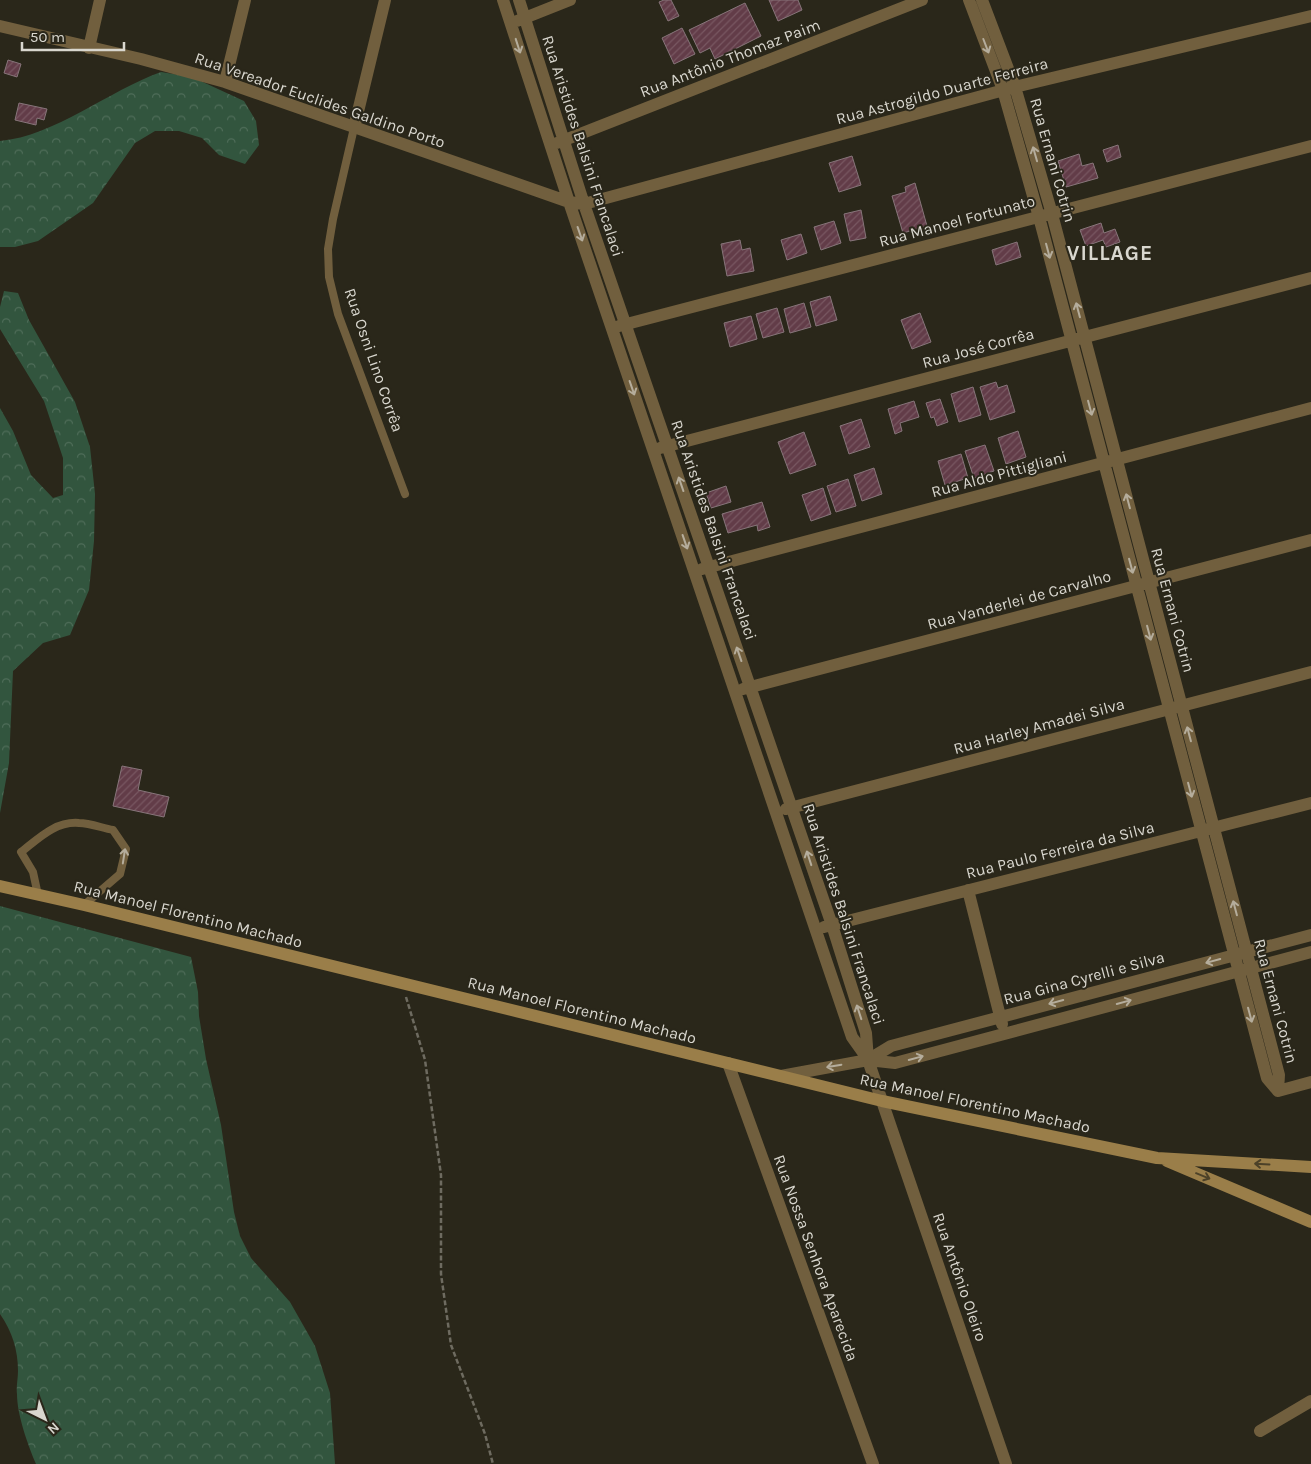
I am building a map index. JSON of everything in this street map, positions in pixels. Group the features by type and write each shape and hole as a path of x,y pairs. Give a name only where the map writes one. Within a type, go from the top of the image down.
{"main road":[{"name":"Rua Manoel Florentino Machado","path":"0,886 882,1100 1158,1158 1311,1167"},
{"name":"Rua Manoel Florentino Machado","path":"1158,1158 1311,1222"}],"street":[{"path":"90,48 100,0"},
{"path":"225,82 245,0"},
{"name":"Rua Osni Lino Corrêa","path":"354,128 385,0"},
{"name":"Rua Aristides Balsini Francalaci","path":"503,0 550,146 817,929 852,1037 868,1060"},
{"name":"Rua Aristides Balsini Francalaci","path":"519,0 584,204 832,925 866,1033 868,1060"},
{"path":"510,24 570,0"},
{"name":"Rua Antônio Thomaz Paim","path":"550,146 922,0"},
{"name":"Rua Ernani Cotrin","path":"969,0 1009,89 1039,217 1238,972 1267,1078 1278,1091"},
{"name":"Rua Ernani Cotrin","path":"982,0 1009,89 1052,214 1279,1075 1278,1091"},
{"name":"Rua Astrogildo Duarte Ferreira","path":"584,204 1009,89 1311,16"},
{"name":"Rua Vereador Euclides Galdino Porto","path":"0,26 141,59 225,82 569,202 584,204"},
{"name":"Rua Manoel Fortunato","path":"612,328 1311,146"},
{"name":"Rua José Corrêa","path":"653,450 1311,278"},
{"name":"Rua Aldo Pittigliani","path":"695,571 1311,408"},
{"name":"Rua Vanderlei de Carvalho","path":"736,691 1311,540"},
{"name":"Rua Harley Amadei Silva","path":"776,812 1311,672"},
{"name":"Rua Paulo Ferreira da Silva","path":"817,929 1311,803"},
{"path":"968,890 1004,1034"},
{"name":"Rua Gina Cyrelli e Silva","path":"868,1060 892,1046 1311,935"},
{"name":"Rua Gina Cyrelli e Silva","path":"780,1076 868,1060 894,1063 1311,952"},
{"name":"Rua Antônio Oleiro","path":"868,1060 1006,1464"},
{"name":"Rua Nossa Senhora Aparecida","path":"728,1063 873,1464"},
{"path":"1278,1091 1311,1082"},
{"path":"1260,1430 1311,1401"}],"lane":[{"name":"Rua Osni Lino Corrêa","path":"354,128 333,219 328,248 328,277 338,314 405,494"},
{"path":"38,895 33,872 21,852 48,831 62,824 78,822 113,830 126,849 120,874 84,905"}],"path":[{"path":"402,983 425,1060 441,1174 441,1274 451,1344 485,1434 493,1464"}],"green space":[{"path":"161,72 192,77 244,101 256,121 259,145 245,164 219,155 202,138 179,131 155,131 135,143 93,203 38,241 15,247 0,247 0,141 41,131 141,80"},
{"path":"4,291 18,293 29,320 75,402 90,447 95,494 94,541 89,590 70,635 43,643 13,671 9,763 0,813 0,408 13,431 31,475 53,498 63,495 63,458 44,401 0,329 0,307"},
{"path":"0,906 191,957 198,992 199,1016 206,1059 221,1125 234,1212 240,1236 251,1258 290,1302 315,1346 330,1393 335,1464 36,1464 26,1439 17,1402 18,1363 14,1341 0,1314"}],"building":[{"path":"671,0 679,16 668,21 659,2"},
{"path":"769,0 798,0 802,10 778,21"},
{"path":"745,3 761,36 715,59 710,48 700,53 689,30"},
{"path":"682,28 695,54 674,64 662,38"},
{"path":"8,60 21,64 17,77 4,73"},
{"path":"19,103 47,109 44,120 37,118 36,125 15,120"},
{"path":"1118,145 1121,157 1107,162 1103,150"},
{"path":"1079,154 1082,166 1093,163 1098,178 1066,187 1058,161"},
{"path":"852,156 861,185 839,192 829,163"},
{"path":"915,183 927,226 903,233 892,196 906,192 905,187"},
{"path":"861,210 866,238 850,241 844,214"},
{"path":"834,221 841,243 821,250 814,227"},
{"path":"1101,223 1104,233 1115,229 1120,242 1106,247 1103,240 1086,246 1080,230"},
{"path":"801,234 807,253 787,260 781,240"},
{"path":"740,240 742,250 750,248 754,271 727,276 721,244"},
{"path":"1017,242 1021,257 996,265 992,250"},
{"path":"830,296 837,320 816,326 810,302"},
{"path":"804,303 811,327 790,333 784,309"},
{"path":"777,308 784,332 763,338 756,314"},
{"path":"920,313 931,342 912,349 901,320"},
{"path":"751,316 757,339 730,347 724,323"},
{"path":"996,382 998,388 1007,385 1015,412 990,420 980,387"},
{"path":"973,387 981,415 959,422 951,394"},
{"path":"940,399 948,422 937,426 934,417 931,418 926,403"},
{"path":"914,401 919,417 900,423 902,431 895,434 888,409"},
{"path":"861,419 870,447 849,454 840,426"},
{"path":"1018,431 1026,457 1006,464 998,438"},
{"path":"804,432 816,465 790,474 778,442"},
{"path":"985,445 994,471 974,478 965,451"},
{"path":"961,454 968,478 945,485 938,461"},
{"path":"874,468 882,494 862,501 854,475"},
{"path":"848,479 856,506 836,512 827,486"},
{"path":"726,486 731,502 711,508 706,493"},
{"path":"823,488 831,514 811,521 802,495"},
{"path":"762,502 770,527 758,531 757,525 728,533 722,514"},
{"path":"122,766 142,770 138,790 169,797 164,817 113,806"}],"district":[{"name":"VILLAGE","path":"1110,253"}]}
